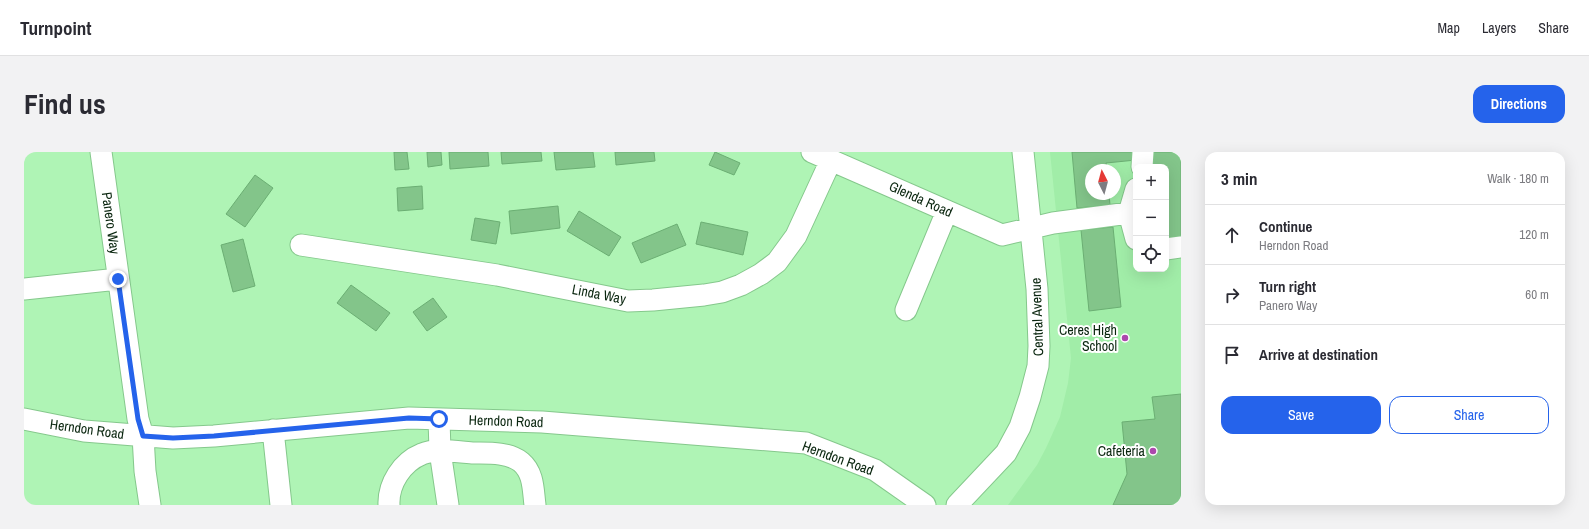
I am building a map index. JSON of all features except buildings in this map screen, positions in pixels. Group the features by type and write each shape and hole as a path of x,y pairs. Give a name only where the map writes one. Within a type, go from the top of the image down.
{"street":[{"name":"Panero Way","path":"101,152 138,419 143,436 145,471 150,505"},
{"name":"Central Avenue","path":"957,505 1006,453 1020,427 1030,398 1038,366 1039,346 1037,288 1023,152"},
{"path":"1142,164 1143,152"},
{"name":"Glenda Road","path":"821,156 854,161 947,211 1002,235 1053,223 1129,213"},
{"name":"Linda Way","path":"301,245 497,275 628,301 653,300 722,292 741,285 761,274 777,262 796,236 821,156"},
{"path":"1133,199 1129,213 1135,236"},
{"path":"906,310 947,211"},
{"path":"1169,249 1181,247"},
{"path":"24,289 118,279"},
{"name":"Herndon Road","path":"24,419 84,431 173,438 214,436 409,418 542,422 806,443 875,470 925,505"},
{"path":"439,419 440,451 448,505"},
{"path":"274,430 280,505"},
{"path":"389,505 391,485 400,471 411,460 423,453 440,451 503,454 521,462 531,474 535,505"}],"shaded area":[{"name":"Ceres High School","path":"1050,152 1181,152 1181,505 1008,505 1037,465 1046,448 1060,417 1068,383 1071,358"}],"place":[{"name":"Ceres High School","path":"1125,338"},
{"name":"Cafeteria","path":"1153,451"}],"route":[{"path":"118,279 138,419 143,436 173,438 214,436 409,418 439,419"}]}
